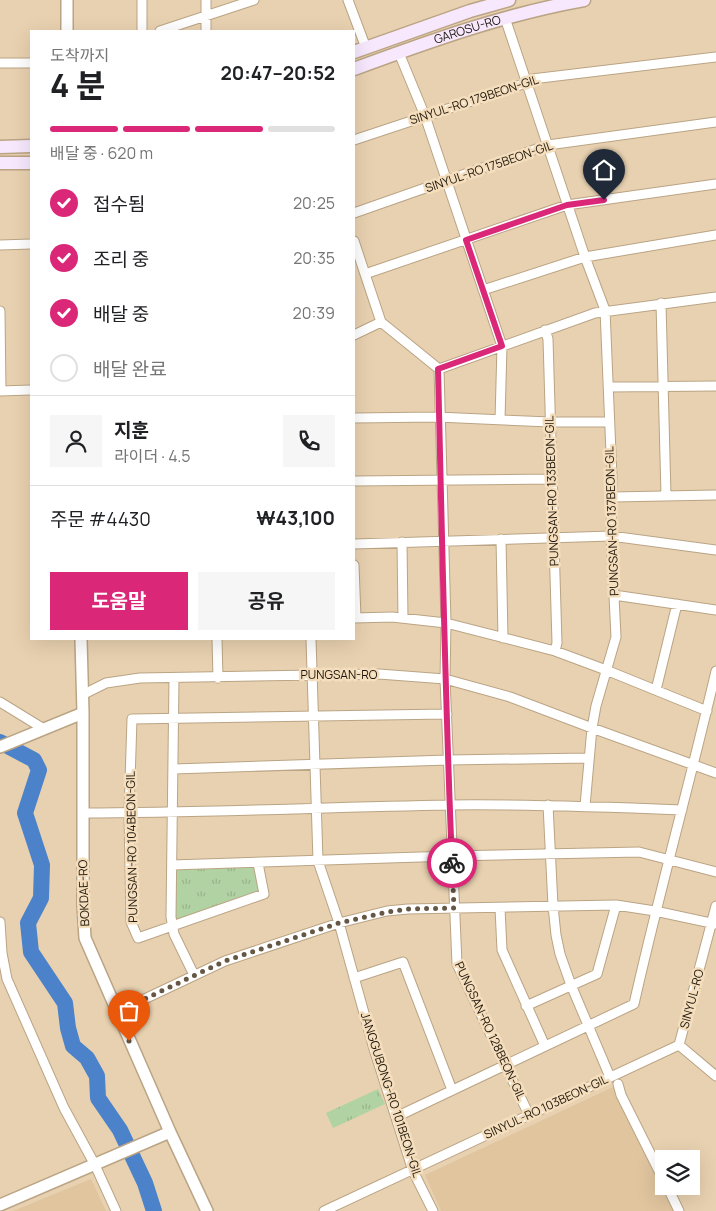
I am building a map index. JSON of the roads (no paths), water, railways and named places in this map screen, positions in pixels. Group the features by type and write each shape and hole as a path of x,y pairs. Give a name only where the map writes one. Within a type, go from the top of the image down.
{"main road":[{"name":"GAROSU-RO","path":"355,69 475,26 554,5 584,0"},
{"name":"GAROSU-RO","path":"360,50 501,1"},
{"path":"0,147 30,146"},
{"path":"0,164 30,163"}],"street":[{"path":"67,30 68,0"},
{"path":"142,0 142,30"},
{"path":"206,0 206,30"},
{"path":"163,30 254,0"},
{"path":"348,0 360,50"},
{"name":"PUNGSAN-RO 137BEON-GIL","path":"505,18 567,205 605,310 612,497 611,536 616,637 596,706 592,728"},
{"path":"399,52 424,116 502,346 500,420"},
{"name":"SINYUL-RO 179BEON-GIL","path":"355,140 526,83 532,78 716,57"},
{"path":"0,63 30,63"},
{"name":"SINYUL-RO 175BEON-GIL","path":"355,213 548,145 716,122"},
{"path":"365,274 567,205 716,184"},
{"path":"483,290 585,257 716,235"},
{"path":"0,245 30,244"},
{"path":"355,244 382,322 438,369 605,310 716,296"},
{"path":"661,303 666,496"},
{"path":"0,311 1,391 30,390"},
{"path":"355,335 382,322"},
{"name":"PUNGSAN-RO 133BEON-GIL","path":"545,330 548,339 557,643 555,652"},
{"name":"PUNGSAN-RO 128BEON-GIL","path":"438,369 446,623 445,679 457,964 529,1115"},
{"path":"609,387 716,386"},
{"path":"355,418 440,417 550,422 608,422"},
{"path":"355,481 552,479"},
{"path":"612,497 716,495"},
{"path":"355,544 611,536 716,550"},
{"path":"501,539 503,638"},
{"path":"402,542 403,618"},
{"path":"614,595 716,610"},
{"path":"656,690 677,604"},
{"path":"355,618 403,618 446,623 503,638 555,652 606,670 706,711"},
{"name":"BOKDAE-RO","path":"80,640 85,938 170,1132 207,1211"},
{"path":"217,640 218,678"},
{"name":"JANGGUBONG-RO 101BEON-GIL","path":"311,640 318,861 339,923 374,1049 412,1168 433,1211"},
{"path":"396,1117 634,1004 655,911 694,765 716,671"},
{"name":"PUNGSAN-RO","path":"82,695 106,683 140,678 379,674 445,679 510,697 716,773"},
{"path":"174,678 172,927 194,974"},
{"path":"0,702 40,731"},
{"path":"0,747 82,713"},
{"path":"174,718 447,714"},
{"name":"PUNGSAN-RO 104BEON-GIL","path":"172,927 138,938 131,922 129,814 132,719 174,718"},
{"path":"585,806 592,728"},
{"path":"174,769 448,760 588,758"},
{"path":"83,814 450,805 562,805 682,810"},
{"path":"548,805 556,934 560,954 571,985 610,1076"},
{"path":"172,865 638,852 716,872"},
{"path":"172,927 264,894 258,863"},
{"path":"117,1012 225,961 339,923 408,909 616,905 655,911 714,924"},
{"path":"526,1006 597,974 616,905"},
{"name":"SINYUL-RO","path":"716,906 714,924 679,1045 716,1076"},
{"path":"500,908 502,950 545,1046"},
{"path":"0,922 2,953 7,979 64,1108 97,1164 116,1211"},
{"path":"354,978 404,962 452,1090"},
{"name":"SINYUL-RO 103BEON-GIL","path":"324,1211 412,1168 679,1045"},
{"path":"618,1084 621,1096 655,1162"},
{"path":"0,1205 170,1132"},
{"path":"671,1195 679,1211"}],"waterway":[{"path":"0,742 34,760 39,770 25,813 42,865 41,898 28,923 31,952 65,1003 68,1028 73,1046 87,1058 97,1076 98,1098 120,1130 145,1183 154,1211"}]}
